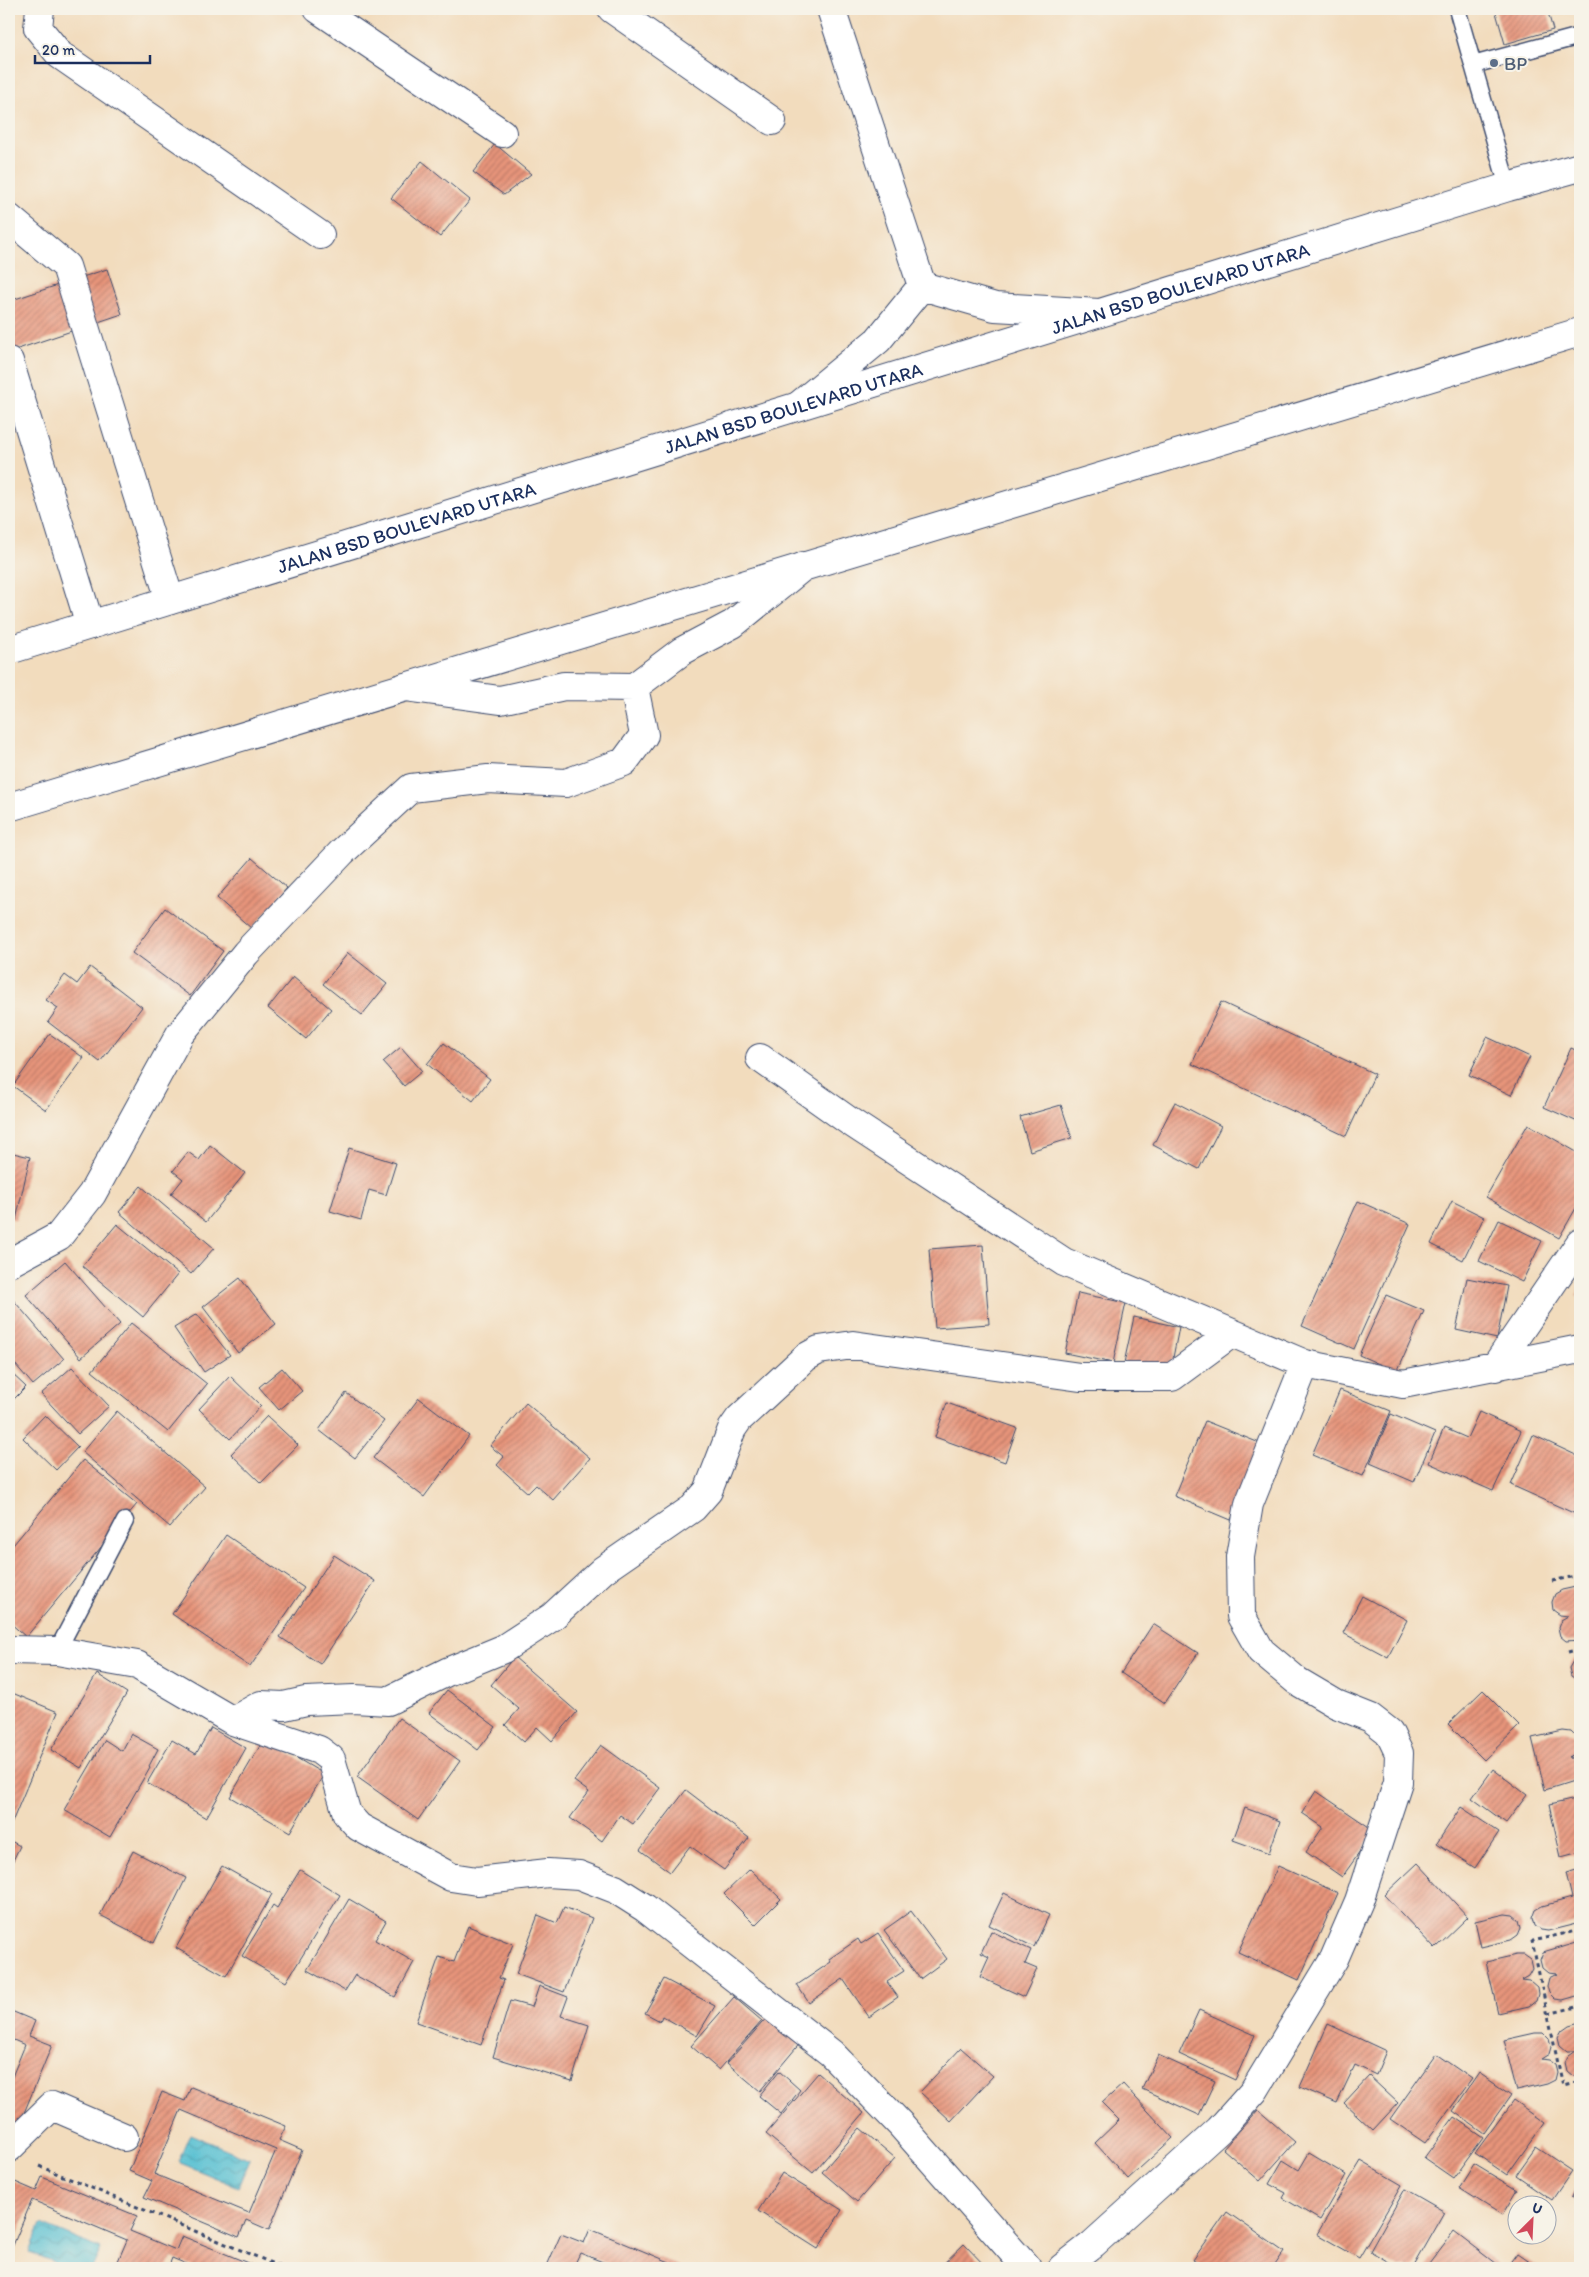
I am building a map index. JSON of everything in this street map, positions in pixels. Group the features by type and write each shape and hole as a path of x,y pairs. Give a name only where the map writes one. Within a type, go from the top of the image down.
{"street":[{"path":"40,9 38,28 60,55 320,235"},
{"path":"318,9 502,133"},
{"path":"612,9 772,121"},
{"path":"831,9 922,286"},
{"name":"JALAN BSD BOULEVARD UTARA","path":"9,650 1100,313 1580,167"},
{"path":"9,218 66,266 170,600"},
{"path":"922,286 995,307 1100,313"},
{"path":"798,406 878,340 922,286"},
{"path":"9,807 1580,332"},
{"path":"9,361 90,625"},
{"path":"405,687 500,700 564,686 634,687 682,651 733,624 804,566"},
{"path":"9,1263 59,1236 92,1194 180,1034 246,953 342,852 412,788 488,779 566,783 624,762 644,736 634,687"},
{"path":"760,1058 849,1120 1064,1262 1305,1364 1403,1384 1580,1349"},
{"path":"1495,1367 1580,1244"},
{"path":"233,1721 261,1705 284,1706 306,1701 354,1699 388,1700 447,1672 503,1649 552,1617 603,1570 693,1508 708,1491 732,1429 739,1419 806,1357 819,1350 854,1345 931,1358 966,1360 1080,1377 1172,1377 1232,1332"},
{"path":"1062,2268 1093,2244 1219,2130 1254,2090 1334,1959 1359,1901 1398,1782 1399,1752 1389,1732 1371,1718 1336,1704 1297,1681 1261,1651 1241,1616 1240,1557 1249,1504 1305,1364"},
{"path":"9,1650 57,1651 137,1665 233,1721 318,1750 331,1759 347,1814 359,1827 451,1877 477,1881 548,1873 579,1875 615,1889 644,1908 831,2053 900,2125 1027,2268"},
{"path":"9,2148 52,2106 124,2137"}],"lane":[{"path":"1457,9 1508,188"},
{"path":"1473,65 1580,36"},
{"path":"57,1651 125,1521"}],"path":[{"path":"1552,1581 1580,1575"},
{"path":"1568,1652 1580,1649"},
{"path":"1580,1721 1577,1722 1580,1737"},
{"path":"1580,1930 1532,1941 1563,2086 1580,2082"},
{"path":"1548,2014 1580,2006"},
{"path":"36,2164 280,2267"}],"water":[{"path":"190,2134 250,2159 238,2187 178,2162"},
{"path":"41,2224 101,2249 92,2268 68,2268 29,2252"}],"building":[{"path":"1495,9 1547,9 1553,30 1505,44"},
{"path":"495,144 531,174 504,195 473,172"},
{"path":"422,161 470,200 440,237 391,198"},
{"path":"107,269 122,314 9,352 9,301"},
{"path":"252,858 287,888 252,929 217,898"},
{"path":"165,908 223,951 190,996 132,953"},
{"path":"348,953 387,984 362,1015 323,984"},
{"path":"90,967 142,1007 100,1062 48,1022 58,1008 46,1000 65,975 77,984"},
{"path":"293,977 331,1009 306,1039 268,1008"},
{"path":"1221,1002 1375,1074 1346,1136 1192,1064"},
{"path":"50,1034 84,1058 46,1110 13,1086"},
{"path":"1487,1037 1530,1057 1511,1095 1469,1075"},
{"path":"444,1043 490,1079 473,1101 427,1064"},
{"path":"401,1047 422,1071 404,1086 383,1062"},
{"path":"1571,1048 1580,1052 1580,1123 1544,1107"},
{"path":"1175,1102 1221,1126 1199,1169 1153,1145"},
{"path":"1061,1105 1072,1138 1030,1151 1020,1117"},
{"path":"1528,1124 1580,1154 1580,1201 1559,1238 1486,1197"},
{"path":"210,1145 245,1173 206,1222 171,1194 183,1179 173,1171 188,1152 199,1160"},
{"path":"349,1148 396,1163 386,1195 369,1190 361,1220 330,1211"},
{"path":"9,1152 30,1157 16,1220 9,1218"},
{"path":"141,1186 214,1248 191,1274 119,1212"},
{"path":"1358,1201 1410,1224 1354,1349 1302,1326"},
{"path":"1452,1201 1484,1217 1463,1260 1431,1244"},
{"path":"1499,1220 1542,1241 1522,1282 1479,1261"},
{"path":"117,1224 178,1274 143,1317 82,1266"},
{"path":"983,1245 989,1324 935,1328 929,1249"},
{"path":"65,1261 120,1324 81,1358 26,1295"},
{"path":"240,1278 276,1324 238,1353 203,1307"},
{"path":"1467,1278 1507,1286 1497,1339 1456,1330"},
{"path":"1580,1288 1580,1298 1576,1296"},
{"path":"1078,1293 1126,1303 1113,1363 1065,1353"},
{"path":"9,1295 64,1359 33,1385 9,1357"},
{"path":"1386,1295 1424,1311 1397,1372 1359,1355"},
{"path":"197,1314 230,1355 204,1372 174,1328"},
{"path":"1134,1317 1179,1327 1170,1373 1124,1363"},
{"path":"131,1323 207,1384 168,1432 92,1371"},
{"path":"72,1367 109,1406 78,1434 41,1394"},
{"path":"282,1368 302,1391 279,1410 259,1387"},
{"path":"9,1371 26,1387 9,1404"},
{"path":"230,1376 261,1406 230,1439 199,1409"},
{"path":"1340,1390 1391,1411 1363,1476 1312,1455"},
{"path":"346,1393 384,1421 355,1458 319,1430"},
{"path":"419,1398 469,1436 424,1497 373,1458"},
{"path":"526,1403 590,1458 553,1500 536,1485 528,1493 497,1465 504,1457 490,1446"},
{"path":"947,1403 1017,1428 1005,1462 935,1437"},
{"path":"117,1411 205,1487 170,1527 82,1452"},
{"path":"1479,1412 1521,1431 1493,1491 1429,1463 1444,1428 1467,1438"},
{"path":"1391,1414 1435,1433 1414,1482 1370,1463"},
{"path":"45,1415 78,1447 56,1470 23,1438"},
{"path":"267,1416 298,1445 261,1483 231,1454"},
{"path":"1205,1421 1262,1444 1231,1520 1174,1496"},
{"path":"1533,1435 1580,1457 1580,1516 1511,1485"},
{"path":"83,1460 137,1504 26,1637 9,1622 9,1550"},
{"path":"226,1535 304,1588 250,1667 172,1614"},
{"path":"334,1555 375,1581 320,1664 280,1637"},
{"path":"1580,1586 1580,1640 1566,1641 1560,1636 1558,1628 1561,1620 1568,1616 1560,1615 1553,1610 1552,1602 1555,1594 1562,1590"},
{"path":"1362,1596 1407,1620 1388,1657 1343,1633"},
{"path":"1153,1624 1198,1653 1165,1703 1121,1673"},
{"path":"1580,1656 1580,1682 1571,1676 1569,1668 1573,1661"},
{"path":"514,1657 577,1712 552,1741 537,1727 524,1742 505,1725 519,1709 491,1685"},
{"path":"97,1674 127,1693 81,1768 51,1750"},
{"path":"1580,1684 1580,1703 1576,1694"},
{"path":"447,1690 496,1727 478,1750 429,1713"},
{"path":"1483,1690 1519,1726 1484,1760 1448,1724"},
{"path":"10,1692 58,1712 9,1827"},
{"path":"399,1718 460,1761 418,1820 357,1777"},
{"path":"211,1728 246,1748 206,1818 147,1783 172,1740 196,1754"},
{"path":"1563,1731 1571,1732 1577,1738 1579,1745 1576,1753 1569,1757 1580,1760 1580,1779 1545,1790 1532,1738"},
{"path":"131,1734 158,1749 150,1767 110,1837 64,1810 105,1740 122,1751"},
{"path":"264,1739 324,1774 290,1832 230,1797"},
{"path":"601,1745 660,1788 633,1824 620,1815 602,1841 570,1818 589,1792 574,1781"},
{"path":"1493,1769 1527,1795 1506,1823 1472,1798"},
{"path":"686,1790 749,1838 724,1870 690,1846 670,1872 640,1850"},
{"path":"1316,1791 1375,1831 1342,1877 1306,1852 1323,1827 1302,1813"},
{"path":"1580,1798 1580,1852 1561,1857 1549,1805"},
{"path":"1461,1807 1499,1832 1475,1868 1437,1843"},
{"path":"1245,1808 1280,1821 1269,1853 1233,1840"},
{"path":"9,1840 20,1846 9,1869"},
{"path":"133,1851 186,1878 154,1943 100,1915"},
{"path":"1418,1863 1468,1917 1435,1949 1384,1895"},
{"path":"222,1866 272,1894 226,1976 176,1948"},
{"path":"1278,1866 1338,1893 1299,1980 1238,1952"},
{"path":"750,1869 781,1899 755,1925 724,1894"},
{"path":"1580,1869 1580,1923 1548,1931 1540,1930 1534,1926 1532,1918 1535,1910 1542,1906 1572,1898 1566,1873"},
{"path":"300,1870 340,1895 286,1982 242,1956 273,1905 277,1908"},
{"path":"1004,1893 1049,1915 1034,1947 989,1925"},
{"path":"349,1899 386,1921 375,1940 414,1962 395,1997 355,1975 345,1991 307,1970"},
{"path":"564,1907 592,1918 564,1992 516,1974 538,1915 557,1923"},
{"path":"911,1911 947,1959 920,1979 884,1930"},
{"path":"1505,1914 1513,1915 1519,1920 1521,1928 1518,1935 1511,1940 1481,1947 1475,1921"},
{"path":"468,1926 513,1944 499,1978 504,1980 481,2045 416,2022 439,1957 454,1962"},
{"path":"991,1931 1031,1950 1025,1964 1037,1969 1024,1997 980,1977 989,1957 981,1953"},
{"path":"878,1933 904,1971 887,1982 898,1997 869,2017 843,1979 809,2003 797,1985 831,1962 829,1959 858,1939 861,1944"},
{"path":"1580,1941 1580,1995 1563,2000 1555,1999 1549,1993 1547,1986 1549,1978 1557,1974 1548,1973 1542,1968 1540,1960 1543,1952"},
{"path":"1524,1955 1531,1960 1533,1969 1529,1976 1522,1980 1530,1981 1537,1987 1536,2001 1529,2006 1498,2013 1486,1962"},
{"path":"664,1979 715,2006 697,2036 662,2016 660,2021 645,2013"},
{"path":"539,1986 568,1997 561,2016 589,2025 572,2081 493,2057 510,2001 532,2007"},
{"path":"734,1997 762,2021 719,2070 691,2046"},
{"path":"9,2010 35,2021 29,2036 52,2045 19,2125 9,2121 9,2084 25,2045 9,2038"},
{"path":"1199,2010 1255,2035 1235,2080 1179,2054"},
{"path":"769,2015 801,2042 760,2091 727,2063"},
{"path":"1580,2022 1580,2076 1573,2076 1567,2071 1565,2062 1568,2056 1575,2051 1567,2051 1560,2045 1558,2037 1562,2030 1569,2025"},
{"path":"1328,2024 1386,2051 1376,2075 1355,2065 1337,2103 1300,2087"},
{"path":"1543,2033 1549,2039 1551,2047 1549,2054 1541,2059 1549,2060 1555,2064 1557,2072 1555,2080 1547,2084 1517,2091 1504,2040"},
{"path":"961,2048 993,2076 951,2121 920,2092"},
{"path":"1436,2054 1472,2079 1425,2143 1390,2119"},
{"path":"1158,2055 1215,2081 1199,2115 1142,2089"},
{"path":"779,2071 800,2090 781,2114 759,2096"},
{"path":"818,2073 864,2113 813,2173 766,2134"},
{"path":"1479,2073 1511,2095 1484,2133 1453,2111"},
{"path":"1369,2076 1398,2103 1373,2130 1344,2103"},
{"path":"1123,2084 1173,2138 1128,2179 1095,2143 1119,2120 1102,2103"},
{"path":"191,2087 286,2126 279,2140 302,2150 269,2230 246,2220 239,2237 144,2197 152,2181 129,2171 162,2092 185,2101","holes":["181,2110 276,2150 249,2213 154,2174"]},
{"path":"1513,2101 1544,2123 1507,2175 1475,2153"},
{"path":"1258,2110 1295,2142 1260,2181 1223,2149"},
{"path":"1454,2117 1483,2137 1453,2178 1424,2158"},
{"path":"860,2128 895,2158 857,2202 822,2172"},
{"path":"1536,2147 1572,2171 1556,2194 1543,2194 1516,2175"},
{"path":"1309,2153 1346,2175 1320,2220 1283,2198 1286,2193 1269,2184 1283,2160 1299,2170"},
{"path":"1361,2161 1402,2185 1359,2258 1317,2234"},
{"path":"1474,2164 1517,2190 1515,2194 1506,2194 1506,2208 1502,2215 1459,2188"},
{"path":"782,2173 842,2210 818,2249 758,2211"},
{"path":"42,2177 137,2216 130,2231 176,2250 182,2236 260,2268 196,2268 172,2258 168,2268 115,2268 127,2240 32,2200 9,2255 9,2192 13,2181 36,2191"},
{"path":"1580,2178 1580,2201 1571,2197"},
{"path":"1405,2189 1445,2212 1413,2268 1399,2268 1370,2251"},
{"path":"1227,2212 1284,2252 1273,2268 1205,2268 1193,2260"},
{"path":"590,2229 684,2268 618,2268 580,2253 573,2268 546,2268 561,2234 584,2243"},
{"path":"1454,2231 1501,2267 1426,2268"},
{"path":"964,2244 987,2268 939,2268"},
{"path":"1517,2253 1539,2268 1506,2268"}],"place":[{"name":"BP","path":"1494,63"}]}
